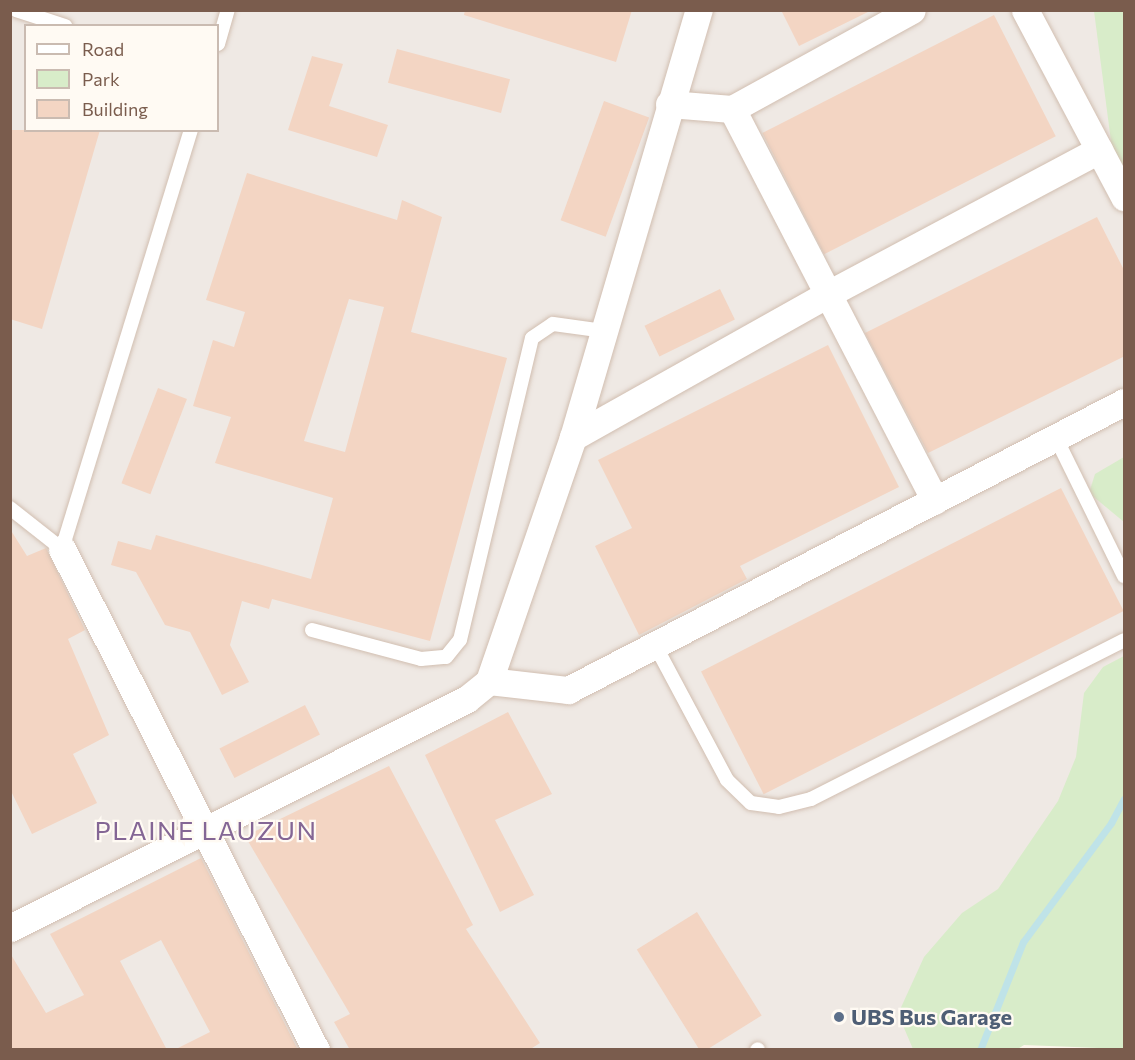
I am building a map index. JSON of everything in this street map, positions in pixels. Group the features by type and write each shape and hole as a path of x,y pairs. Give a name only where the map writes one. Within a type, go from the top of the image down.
{"street":[{"path":"10,928 468,699 489,681 573,436 669,104 699,10"},
{"path":"669,104 732,109 912,10"},
{"path":"1025,10 1125,197"},
{"path":"732,109 934,501"},
{"path":"573,436 828,294 1099,150"},
{"path":"489,681 568,690 1125,402"},
{"path":"62,549 206,829 316,1050"}],"lane":[{"path":"16,10 59,24"},
{"path":"219,41 228,10"},
{"path":"10,508 62,549 190,132"},
{"path":"312,630 421,659 446,657 460,640 532,338 553,324 604,331"},
{"path":"1056,438 1125,576"},
{"path":"655,645 727,780 751,803 779,807 812,799 1125,640"}],"shaded area":[{"path":"11,11 1102,11 1124,84 1124,693 1000,1049 11,1049"}],"green space":[{"path":"1094,11 1124,11 1124,175 1112,149"},
{"path":"1124,457 1124,522 1089,493 1095,474"},
{"path":"1124,656 1124,1049 1024,1045 1016,1050 913,1049 898,1014 924,957 962,913 998,889 1058,801 1076,757 1084,693 1103,667"}],"building":[{"path":"465,10 632,10 616,62 464,15"},
{"path":"781,10 872,10 799,46"},
{"path":"994,15 1056,136 824,254 762,133"},
{"path":"397,49 510,79 501,113 388,83"},
{"path":"312,56 343,64 329,106 388,125 377,157 288,130"},
{"path":"604,101 649,117 606,237 561,220"},
{"path":"10,130 99,132 42,329 10,319"},
{"path":"247,173 397,220 402,200 442,217 411,332 507,358 430,641 272,599 269,609 242,601 230,645 249,682 222,695 190,632 165,625 136,572 111,565 118,541 151,550 156,535 311,579 333,498 215,463 231,417 193,406 213,340 234,347 245,312 206,300","holes":["349,299 384,307 345,452 304,441"]},
{"path":"1097,217 1125,272 1125,356 928,453 865,333"},
{"path":"720,289 735,320 659,356 645,326"},
{"path":"828,345 899,487 740,566 747,579 639,635 595,546 632,528 598,460"},
{"path":"158,388 187,399 150,494 121,483"},
{"path":"1061,488 1124,611 764,794 701,671"},
{"path":"10,529 27,556 46,548 85,630 68,639 109,735 73,754 97,803 32,834 10,789"},
{"path":"305,705 320,734 234,778 219,749"},
{"path":"508,712 552,794 495,820 534,895 500,912 425,755"},
{"path":"389,766 473,925 466,929 540,1043 529,1050 350,1050 334,1022 350,1014 245,836"},
{"path":"201,858 298,1050 174,1050 210,1032 161,940 120,961 167,1050 10,1050 10,953 46,1013 84,995 50,934"},
{"path":"697,912 762,1015 706,1050 700,1050 637,950"}],"waterway":[{"path":"980,1050 1023,942 1111,823 1124,799"}],"place":[{"name":"UBS Bus Garage","path":"839,1017"}],"district":[{"name":"PLAINE LAUZUN","path":"206,830"}]}
